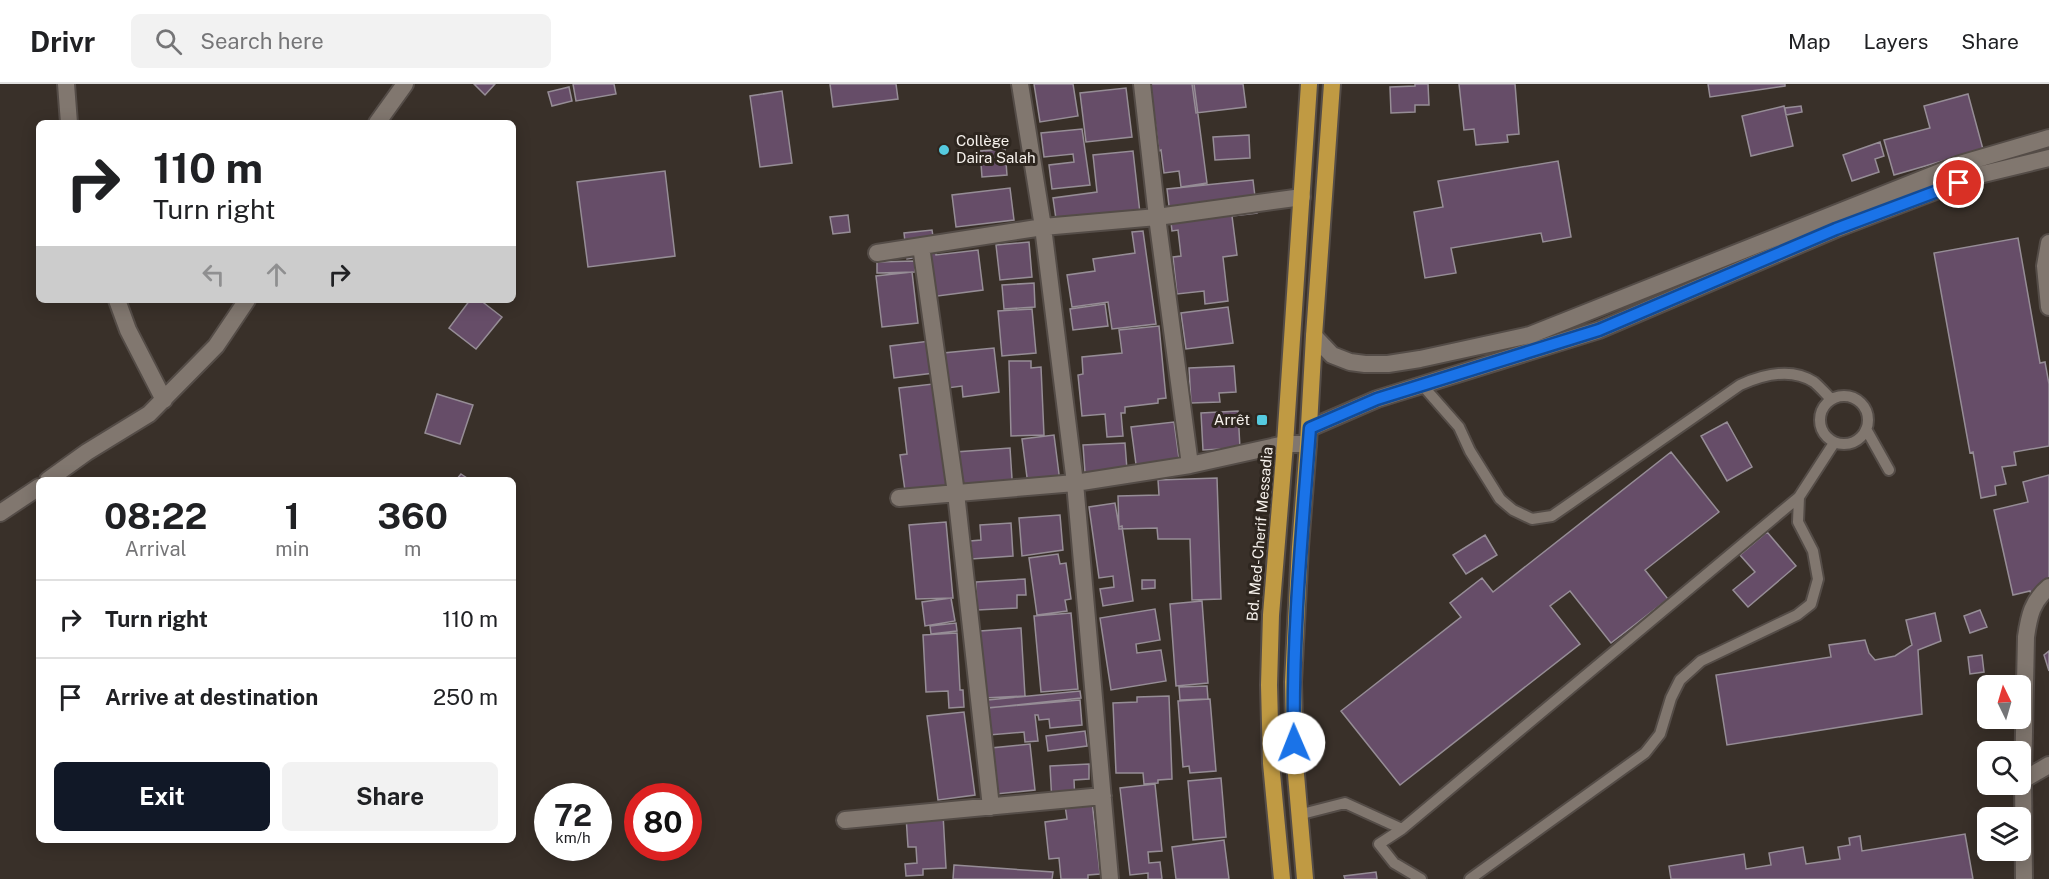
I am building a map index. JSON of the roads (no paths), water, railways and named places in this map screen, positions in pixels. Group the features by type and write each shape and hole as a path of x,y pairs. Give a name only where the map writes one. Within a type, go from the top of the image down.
{"highway":[{"name":"Bd. Med-Cherif Messadia","path":"1282,879 1271,763 1269,685 1271,615 1309,84"},
{"path":"1305,879 1298,815 1293,682 1300,547 1332,84"}],"street":[{"path":"66,84 69,120"},
{"path":"379,120 405,84"},
{"path":"1020,84 1042,227 1075,483 1110,879"},
{"path":"1142,84 1156,217 1190,465"},
{"path":"899,498 1075,483 1190,465 1285,444 1309,436 1377,399 1599,330 1836,229 1976,176 2044,159 2042,140 1960,164 1530,335 1388,364 1350,362 1332,355 1314,336"},
{"path":"878,253 1042,227 1156,217 1302,197"},
{"path":"2049,243 2046,266 2049,308"},
{"path":"921,246 956,494 991,807"},
{"path":"118,303 128,330 164,400"},
{"path":"52,477 87,452 149,414 216,346 245,303"},
{"path":"0,513 36,489"},
{"path":"2024,741 2026,637 2035,600 2049,587"},
{"path":"2031,775 2049,765"},
{"path":"2023,795 2024,879"},
{"path":"845,820 1103,796"}],"lane":[{"path":"1423,386 1460,427 1470,451 1500,499 1514,510 1532,519 1552,516 1740,385 1755,378 1774,374 1797,375 1814,382 1831,399"},
{"path":"1840,396 1850,397 1859,401 1865,409 1868,419 1866,429 1861,437 1853,442 1844,444 1834,442 1825,436 1820,427 1819,417 1823,407 1831,399 1840,396"},
{"path":"1866,429 1889,470"},
{"path":"1421,879 1394,863 1379,844 1402,829 1799,497 1834,442"},
{"path":"1470,879 1646,753 1660,734 1671,698 1680,680 1701,661 1797,615 1811,604 1818,579 1813,551 1798,522 1799,497"},
{"path":"1298,815 1345,803 1402,829"}],"place":[{"name":"Collège Daira Salah","path":"944,150"},
{"name":"Arrêt","path":"1262,420"}]}
